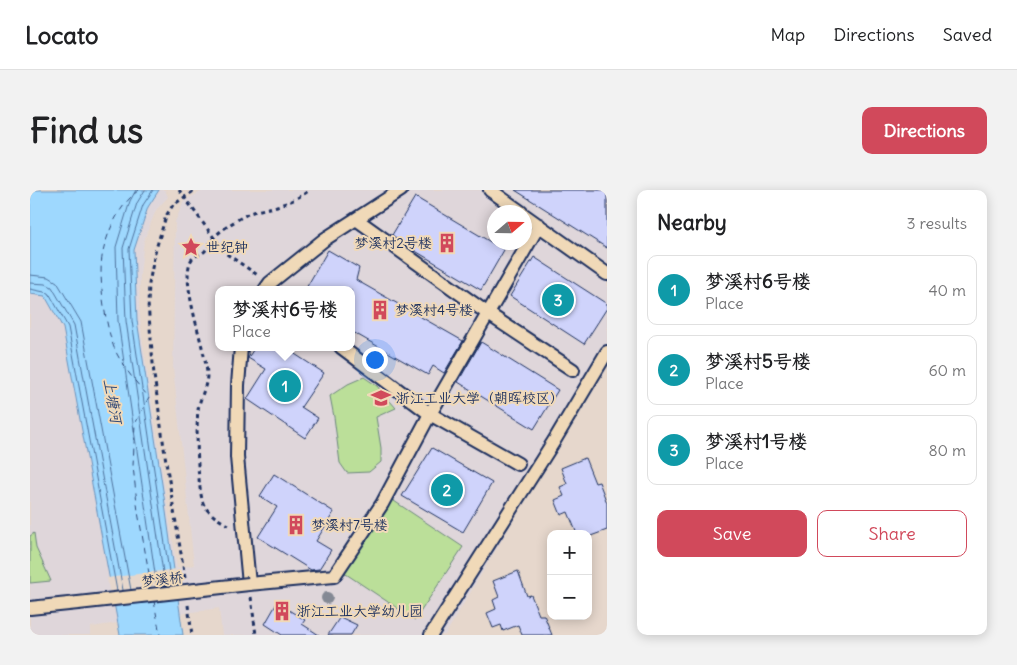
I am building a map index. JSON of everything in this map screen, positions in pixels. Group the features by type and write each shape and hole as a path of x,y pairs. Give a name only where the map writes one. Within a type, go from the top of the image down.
{"street":[{"path":"272,286 325,239 401,190"},
{"path":"490,190 511,205"},
{"path":"356,219 487,314 573,370"},
{"path":"532,220 607,274"},
{"path":"430,414 539,225"},
{"path":"241,351 238,384 237,458 249,584"},
{"path":"346,351 430,414 518,464"},
{"path":"431,635 554,441 607,352"},
{"name":"梦溪桥","path":"30,608 334,576 382,504 430,414"}],"path":[{"path":"179,190 226,253 267,286"},
{"path":"186,580 166,462 152,356 148,304 151,269 166,216 173,206 195,190"},
{"path":"244,532 220,521 204,506 198,460 198,412 200,398 205,389 207,374 192,313 189,266 193,258 203,253 214,237 251,213 295,200 310,190"},
{"path":"249,584 256,635"},
{"path":"188,598 192,635"}],"shaded area":[{"name":"浙江工业大学（朝晖校区）","path":"30,190 165,190 168,197 156,210 144,240 139,307 177,568 194,565 173,367 175,222 184,201 204,190 607,190 607,363 445,635 222,635 219,608 91,627 91,635 30,635"}],"green space":[{"path":"364,377 377,386 396,408 376,417 381,448 381,462 369,472 347,473 340,463 330,396 348,384"},
{"path":"391,499 463,547 415,620 343,572"},
{"path":"34,533 36,548 51,581 30,583 30,536"}],"water":[{"name":"上塘河","path":"30,190 159,190 148,207 134,250 137,320 183,635 120,635 63,328 45,296 30,294"}],"pier":[{"path":"176,569 180,598 112,607 107,578"}],"building":[{"path":"515,190 607,190 607,248"},
{"name":"梦溪村2号楼","path":"415,197 487,240 487,250 504,250 481,290 392,235"},
{"name":"梦溪村4号楼","path":"328,250 359,268 356,280 463,341 444,373 433,366 428,375 355,333 355,286 307,286"},
{"path":"534,257 607,304 607,308 584,344 510,296"},
{"path":"481,342 558,390 534,429 458,382"},
{"path":"252,351 290,351 324,373 301,407 318,418 305,438 247,399 266,369 248,358"},
{"path":"432,448 492,483 463,532 402,496"},
{"path":"585,458 595,483 599,482 607,503 607,530 592,536 592,530 575,530 568,512 561,515 555,500 564,496 560,487 567,484 561,468"},
{"name":"梦溪村7号楼","path":"274,474 334,512 316,541 331,550 319,569 311,570 258,537 277,507 260,496"},
{"path":"518,571 527,596 531,595 539,615 544,615 552,635 522,635 518,625 503,631 501,625 493,628 487,613 496,609 493,600 499,597 493,581"},
{"name":"浙江工业大学幼儿园","path":"277,603 305,620 302,624 319,635 282,635 265,624"},
{"name":"浙江工业大学幼儿园","path":"340,617 357,625 351,635 328,635"}],"ferry route":[{"path":"139,190 126,202 112,226 103,252 101,274 106,316 115,350 130,375 149,397 135,424 133,466 138,512 152,590"},
{"path":"154,601 160,635"}],"place":[{"name":"梦溪村2号楼","path":"447,243"},
{"name":"世纪钟","path":"191,247"},
{"name":"梦溪村1号楼","path":"558,300"},
{"name":"梦溪村4号楼","path":"380,310"},
{"name":"梦溪村6号楼","path":"285,386"},
{"name":"浙江工业大学（朝晖校区）","path":"381,398"},
{"name":"梦溪村5号楼","path":"447,490"},
{"name":"梦溪村7号楼","path":"296,525"},
{"name":"浙江工业大学幼儿园","path":"282,611"}]}
